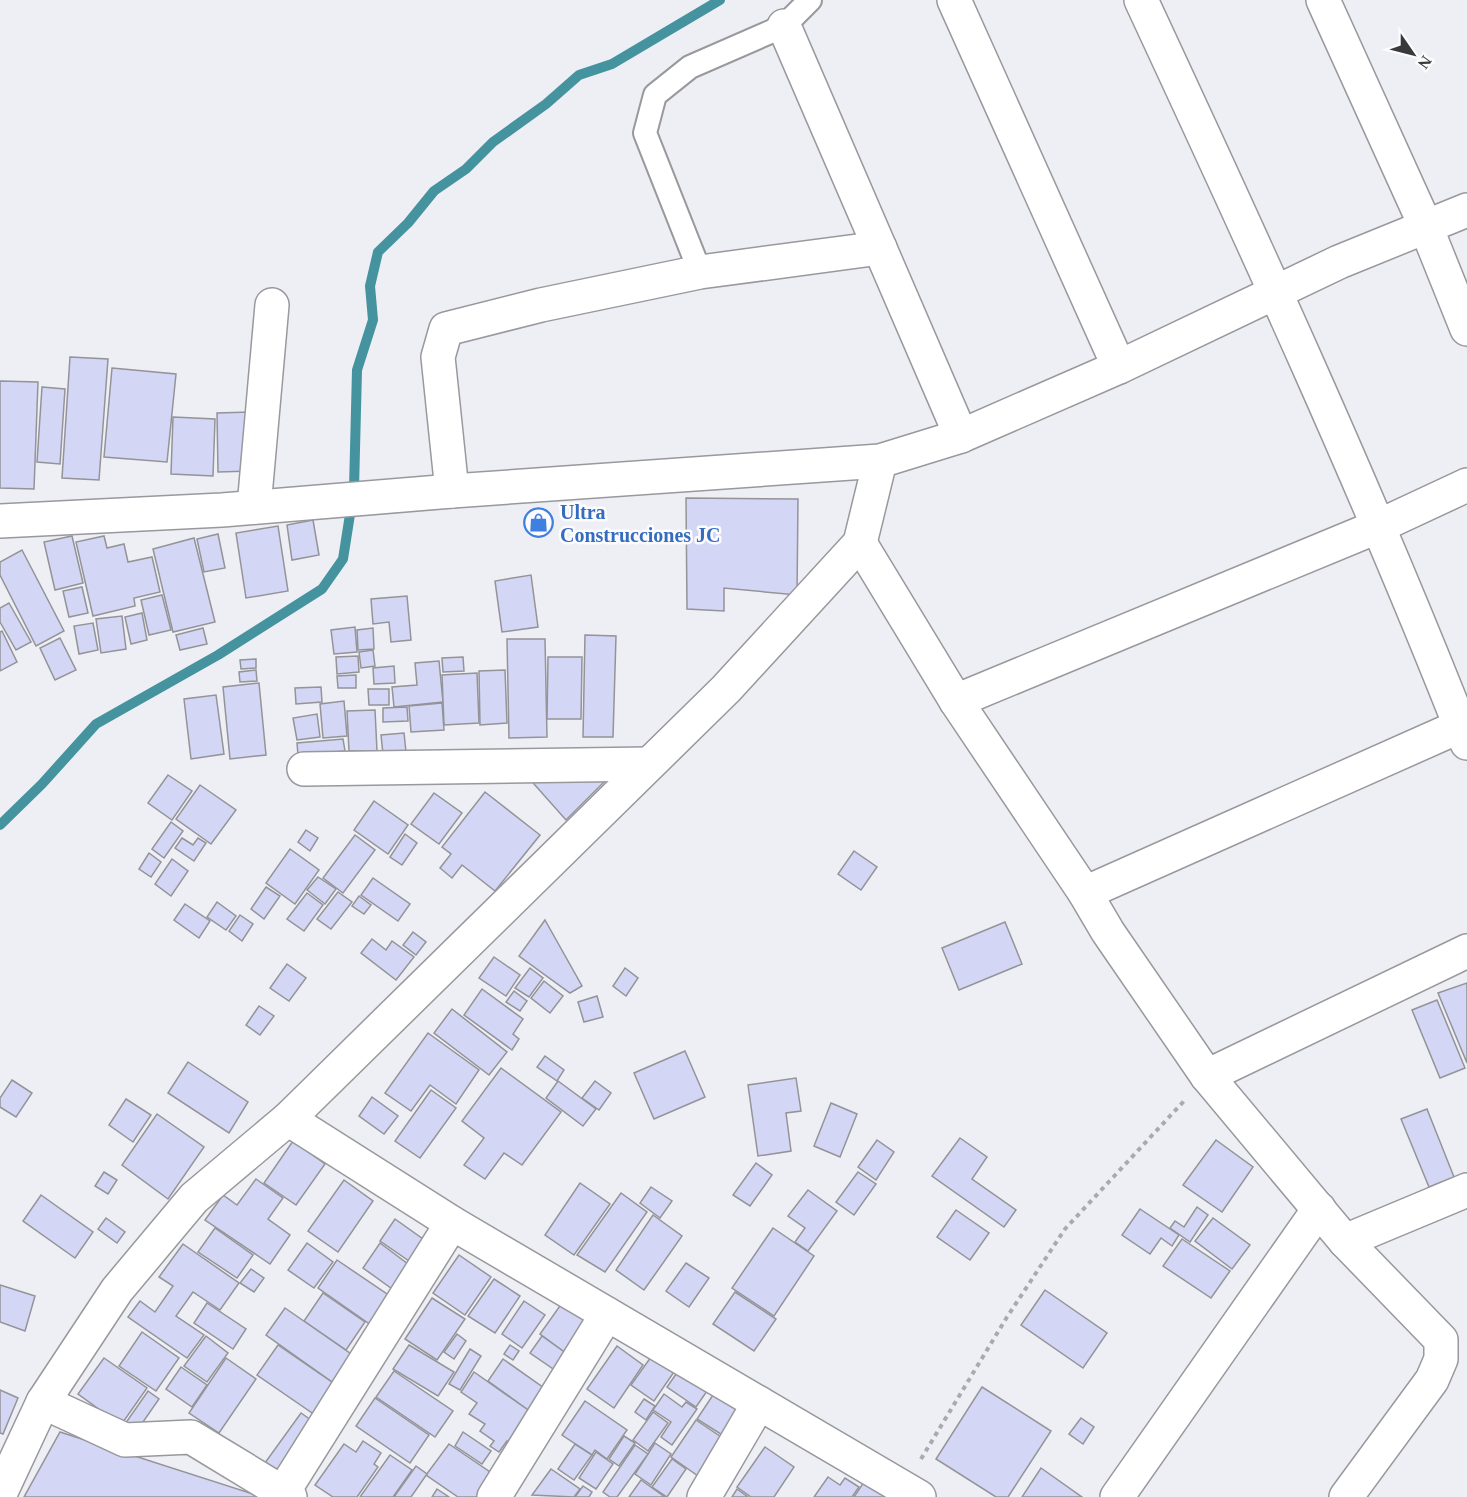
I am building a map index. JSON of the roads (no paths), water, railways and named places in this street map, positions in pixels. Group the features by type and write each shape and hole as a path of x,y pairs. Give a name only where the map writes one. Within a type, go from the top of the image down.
{"street":[{"path":"954,0 1119,367"},
{"path":"1085,893 1465,730 1277,292 1141,0"},
{"path":"1323,0 1426,227 1467,329"},
{"path":"784,27 961,436"},
{"path":"0,521 254,507 880,461 961,436 1119,367 1339,262 1467,210"},
{"path":"452,491 438,357 446,329 541,305 700,272 880,248"},
{"path":"254,507 272,305"},
{"path":"0,1494 43,1402 117,1290 194,1198 288,1119 726,689 860,543 880,461"},
{"path":"956,700 1379,526 1467,486"},
{"path":"860,543 956,700 1085,893 1108,932 1207,1076 1345,1240 1441,1340 1441,1359 1432,1380 1346,1497"},
{"path":"304,769 649,764"},
{"path":"1207,1076 1467,951"},
{"path":"288,1119 452,1223 759,1403 907,1494"},
{"path":"1345,1240 1467,1190"},
{"path":"1117,1497 1319,1209"},
{"path":"43,1402 125,1440 191,1437 284,1495 452,1223"},
{"path":"494,1497 607,1314"},
{"path":"704,1497 759,1403"}],"lane":[{"path":"700,272 645,133 655,95 690,67 784,27 810,0"}],"waterway":[{"path":"0,825 42,784 96,724 218,655 322,589 343,559 354,489 357,370 373,320 370,286 378,252 408,223 434,191 466,169 493,142 546,104 579,75 612,64 720,0"}],"place":[{"name":"Ultra Construcciones JC","path":"539,523"}]}
